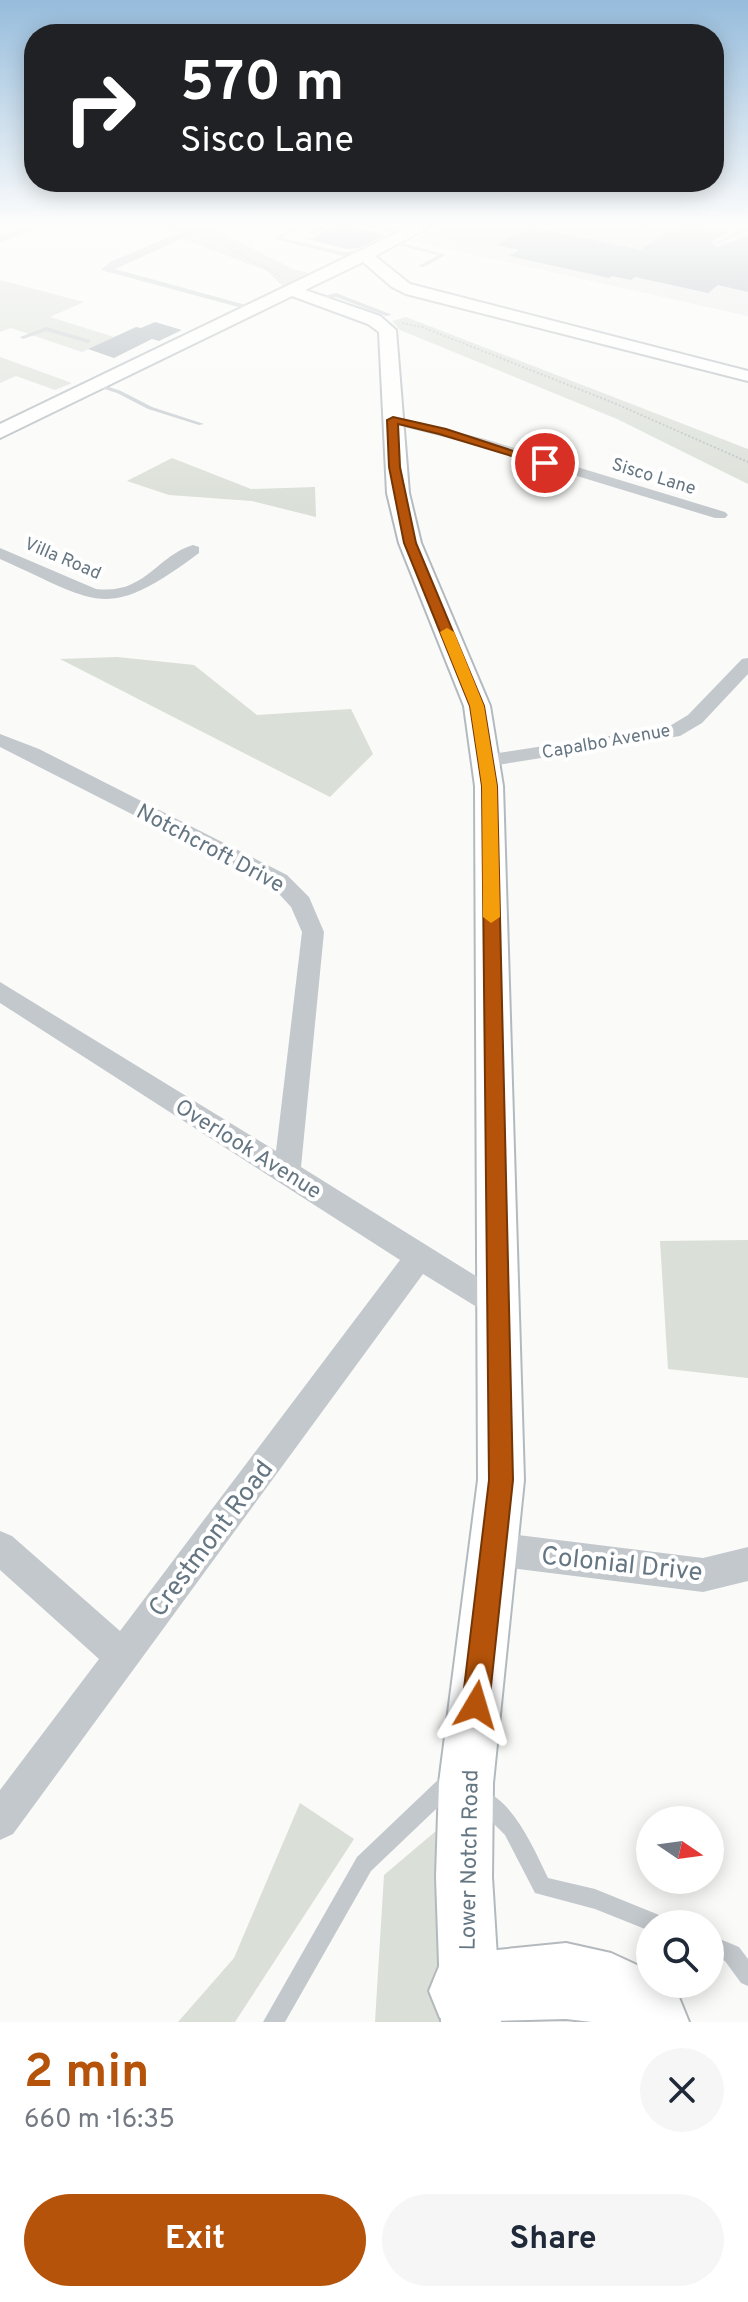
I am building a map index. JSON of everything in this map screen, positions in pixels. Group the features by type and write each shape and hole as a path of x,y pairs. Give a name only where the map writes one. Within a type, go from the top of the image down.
{"highway":[{"path":"469,2007 556,1980 590,1982 623,1994 651,2022"}],"street":[{"path":"0,432 231,320"},
{"name":"Lower Notch Road","path":"374,320 387,330 396,480 410,543 477,706 489,786 501,1480 467,1774 464,1877 469,2007"},
{"path":"528,320 748,376"},
{"name":"Sisco Lane","path":"393,420 480,442 720,515"},
{"name":"Villa Road","path":"0,553 93,594 108,596 137,589 193,550"},
{"name":"Capalbo Avenue","path":"485,761 673,732 695,719 748,663"},
{"name":"Notchcroft Drive","path":"0,740 32,753 279,880 301,903 313,932 287,1172"},
{"name":"Overlook Avenue","path":"0,991 498,1306"},
{"name":"Crestmont Road","path":"0,1821 420,1256"},
{"path":"0,1548 122,1656"},
{"name":"Colonial Drive","path":"494,1549 703,1575 748,1564"}],"lane":[{"path":"23,337 46,329 88,341"},
{"path":"97,385 150,408 201,424"},
{"path":"273,2022 364,1864 467,1774 512,1828 542,1886 595,1899 636,1916"},
{"path":"724,1951 732,1954 748,1976"}],"path":[{"path":"396,322 422,327 460,342 748,462"}],"shaded area":[{"path":"0,320 61,320 114,337 82,352 11,328 0,332"},
{"path":"415,320 748,449 748,484 617,419 400,330 392,321"},
{"path":"0,357 72,383 55,390 16,376 0,383"},
{"path":"172,458 251,489 315,487 316,517 252,501 169,495 127,481"},
{"path":"117,657 194,665 257,715 351,709 373,754 330,797 60,659"},
{"path":"748,1240 748,1378 668,1369 660,1241"},
{"path":"300,1803 354,1839 235,2022 178,2022 234,1958"},
{"path":"436,1831 453,2022 375,2022 384,1875"}],"building":[{"path":"155,322 182,330 159,341 152,339 114,358 88,349 136,327"}],"slow traffic":[{"path":"447,632 477,706 489,786 491,917"}],"route":[{"path":"476,1705 501,1480 489,786 477,706 410,543 394,467 393,420 442,431 545,463"}]}
